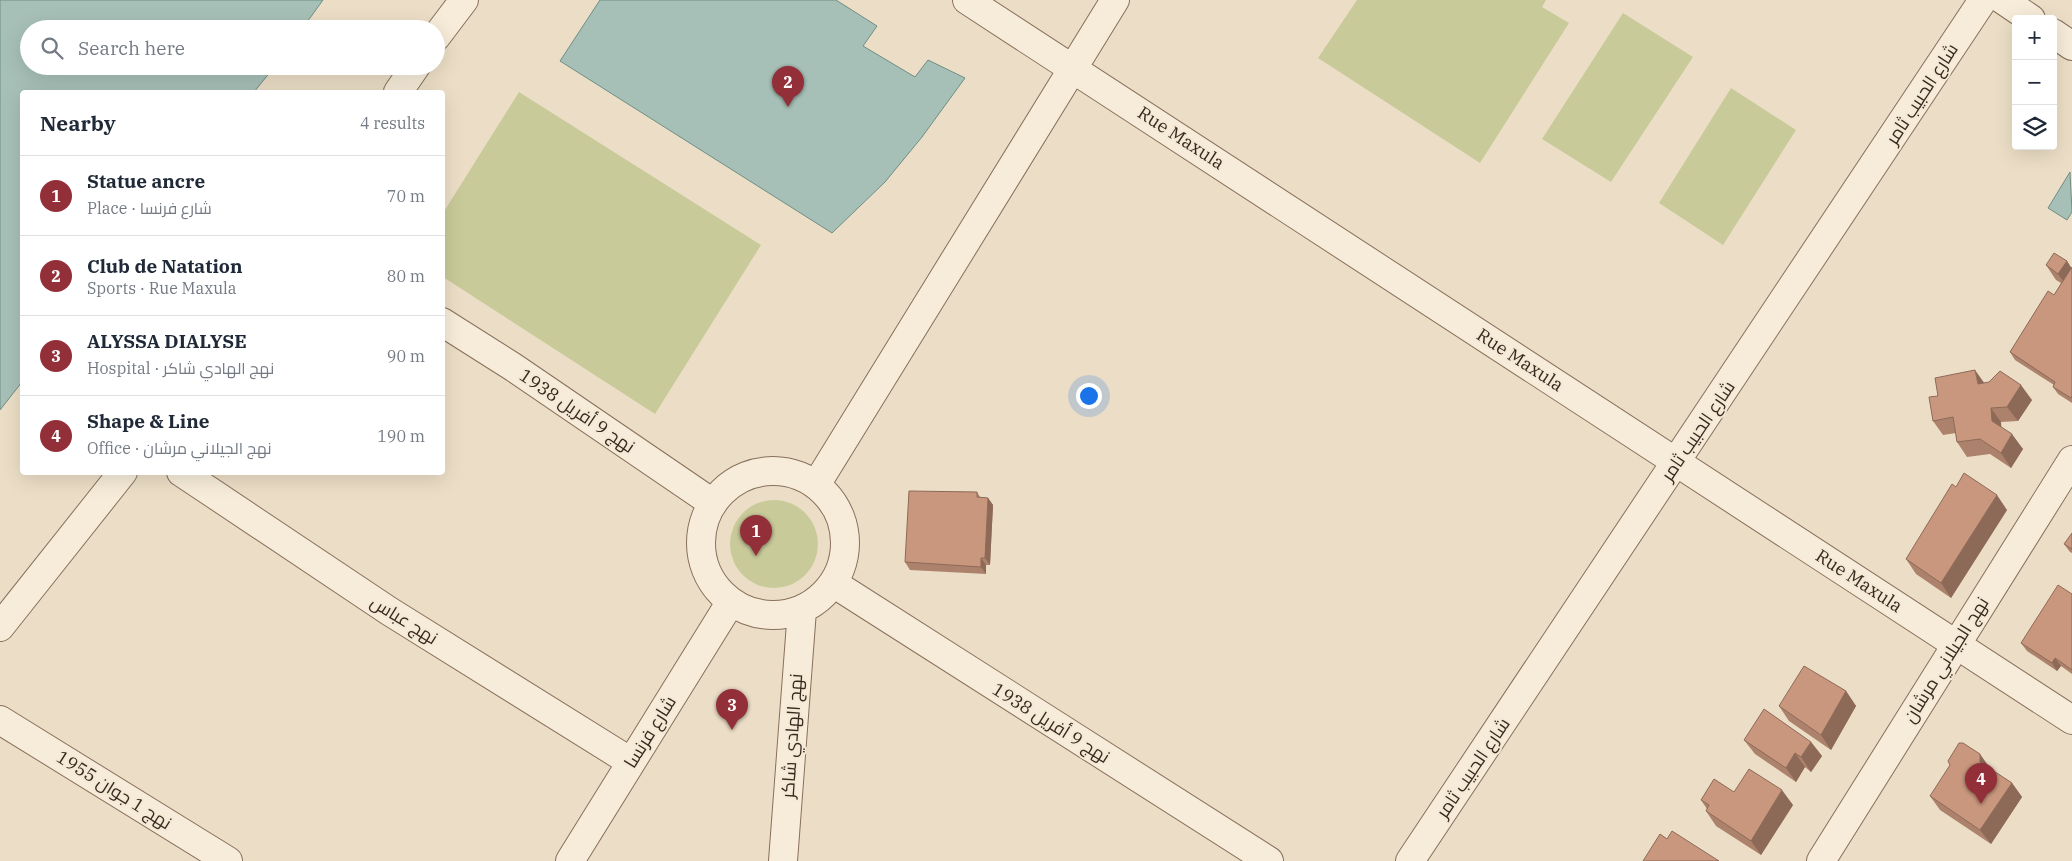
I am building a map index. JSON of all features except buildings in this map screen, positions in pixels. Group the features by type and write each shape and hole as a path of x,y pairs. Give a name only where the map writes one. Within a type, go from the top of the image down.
{"street":[{"path":"445,26 464,0"},
{"name":"Rue Maxula","path":"968,0 1072,66 2072,720"},
{"path":"816,485 1114,0"},
{"name":"شارع الحبيب ثامر","path":"1410,861 1983,0"},
{"path":"2004,0 2026,15"},
{"path":"2057,36 2072,46"},
{"path":"399,90 410,75"},
{"name":"نهج 9 أفريل 1938","path":"445,324 513,367 710,502"},
{"name":"نهج الجيلاني مرشان","path":"1821,861 2072,460"},
{"path":"775,470 796,474 816,485 832,500 842,520 844,534 842,564 833,584 819,599 792,615 762,615 743,610 730,602 714,586 705,569 700,551 701,532 710,502 732,483 752,473 775,470"},
{"path":"0,628 42,571 121,475"},
{"name":"نهج عباس","path":"185,475 389,611 631,762"},
{"name":"نهج 9 أفريل 1938","path":"833,584 1270,861"},
{"name":"شارع فرنسا","path":"570,861 730,602"},
{"name":"نهج الهادي شاكر","path":"783,861 802,610"},
{"name":"نهج 1 جوان 1955","path":"0,720 228,861"}],"green space":[{"path":"1357,0 1546,0 1542,7 1569,23 1480,163 1318,58"},
{"path":"1623,13 1693,57 1611,182 1542,139"},
{"path":"1731,88 1796,130 1723,245 1659,203"},
{"path":"519,92 761,245 655,414 445,278 445,210"},
{"path":"774,500 791,503 805,513 815,527 818,544 815,561 805,575 791,585 774,588 757,585 743,575 733,561 730,544 733,527 743,513 757,503"}],"water":[{"path":"0,0 323,0 309,20 20,20 20,75 268,75 256,90 20,90 20,385 0,410"},
{"path":"600,0 836,0 877,26 863,46 915,77 928,60 965,78 922,137 885,182 832,233 560,61"},
{"path":"2070,172 2072,212 2067,220 2048,208"}],"place":[{"name":"Club de Natation","path":"788,107"},
{"name":"Statue ancre","path":"756,556"},
{"name":"ALYSSA DIALYSE","path":"732,730"},
{"name":"Shape & Line","path":"1981,804"}]}
